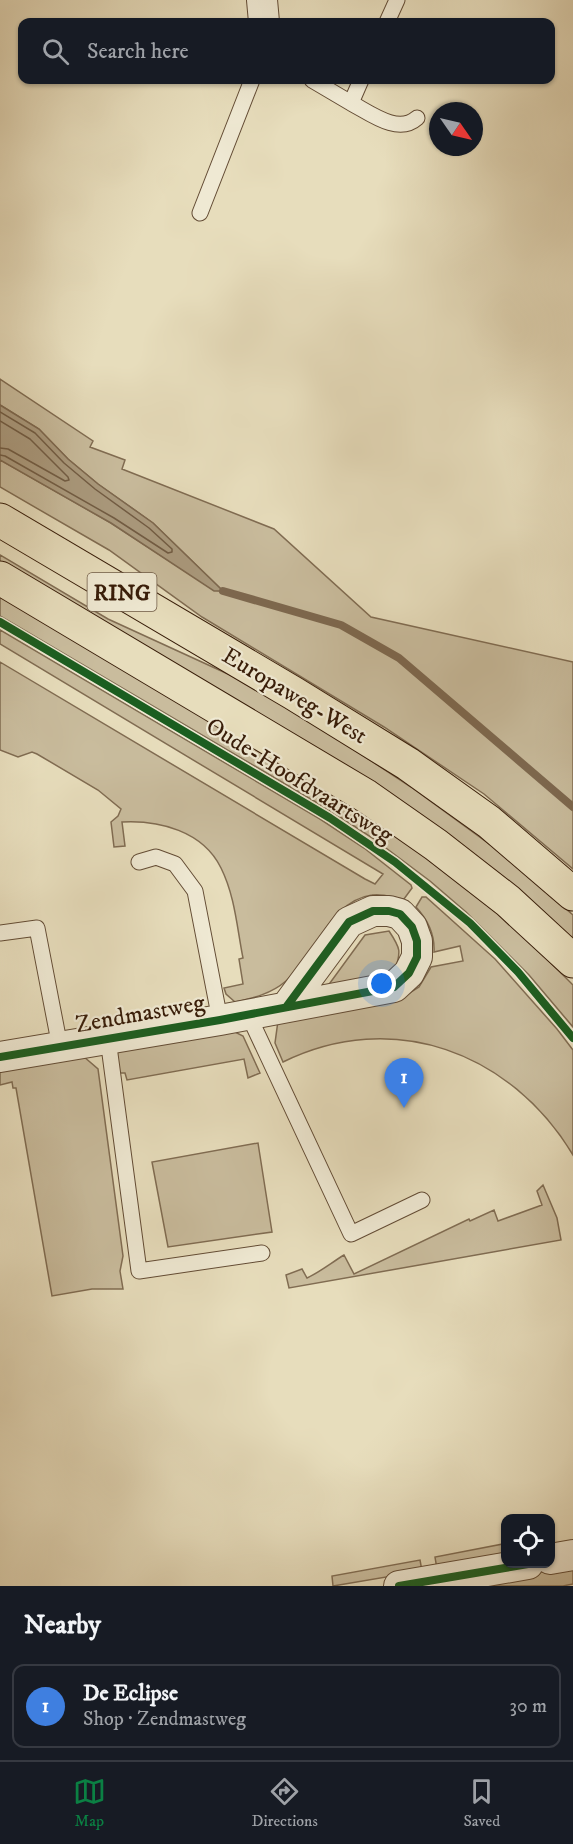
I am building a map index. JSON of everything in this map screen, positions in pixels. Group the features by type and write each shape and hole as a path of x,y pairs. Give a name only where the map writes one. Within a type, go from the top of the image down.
{"main road":[{"name":"Europaweg-West","path":"0,520 293,693 408,764 489,822 573,894"},
{"name":"Europaweg-West","path":"0,578 366,796 436,844 508,901 573,961"}],"street":[{"path":"262,0 264,18"},
{"name":"Zendmastweg","path":"0,1057 287,1006"},
{"path":"555,1558 573,1555"},
{"path":"399,1586 501,1568"}],"lane":[{"path":"389,18 397,0"},
{"path":"200,213 250,84"},
{"path":"319,84 396,125 410,124 417,118"},
{"path":"351,103 359,84"},
{"path":"139,862 156,857 175,864 195,891 234,1017 351,1234 422,1200"},
{"path":"0,933 37,928 60,1047"},
{"path":"108,1038 139,1271 262,1253"}],"shaded area":[{"path":"0,379 93,441 90,447 125,460 122,469 274,529 371,617 573,662 573,869 484,794 384,727 202,617 109,550 0,487 0,460 111,523 214,590 223,591 153,523 98,484 68,459 39,429 0,405"},
{"path":"0,555 108,619 241,680 411,787 496,849 573,915 573,941 0,563"},
{"path":"0,595 342,799 441,867 520,932 573,985 573,1027 529,975 466,912 430,881 374,839 331,811 0,616"},
{"path":"0,630 320,819 364,848 412,888 404,899 372,895 357,899 334,918 297,970 286,981 268,992 235,1002 226,994 224,988 243,984 239,959 243,958 230,890 213,855 203,845 179,830 151,823 122,822 125,846 114,847 111,822 118,816 121,809 98,790 37,754 32,752 18,757 0,750 0,662 365,879 375,884 383,874 0,644"},
{"path":"422,897 426,897 495,959 573,1050 573,1155 547,1119 517,1089 483,1066 446,1050 407,1041 366,1039 324,1046 283,1062 275,1043 278,1021 400,999 419,987 431,967 463,961 460,946 434,952 430,928 416,907"},
{"path":"389,931 399,950 395,971 327,987 365,935"},
{"path":"231,1030 243,1036 260,1073 248,1078 244,1059 127,1080 125,1073 119,1073 116,1051"},
{"path":"83,1056 98,1069 123,1256 120,1271 123,1289 92,1289 52,1296 16,1088 13,1088 12,1082 0,1085 0,1071"},
{"path":"258,1143 272,1232 168,1247 152,1162"},
{"path":"543,1185 557,1218 561,1240 289,1288 286,1275 302,1269 307,1278 344,1255 354,1274 469,1219 470,1221 494,1210 498,1221 542,1205 537,1191"},
{"path":"501,1544 501,1557 437,1569 435,1557"},
{"path":"420,1560 422,1571 333,1586 332,1576"},
{"path":"573,1566 573,1584 563,1586 463,1586"}],"water":[{"path":"0,405 39,429 68,459 98,484 153,523 223,591 214,591 111,523 0,460"}],"waterway":[{"path":"223,591 341,625 399,658 573,807"}],"cycle path":[{"name":"Oude-Hoofdvaartsweg","path":"0,622 330,818 395,862 470,923 518,972 573,1038"},
{"path":"0,1057 220,1020 394,987 409,973 417,957 417,941 412,927 400,914 389,911 373,911 349,922 287,1006"},
{"path":"399,1586 505,1568"}],"place":[{"name":"De Eclipse","path":"404,1108"}]}
